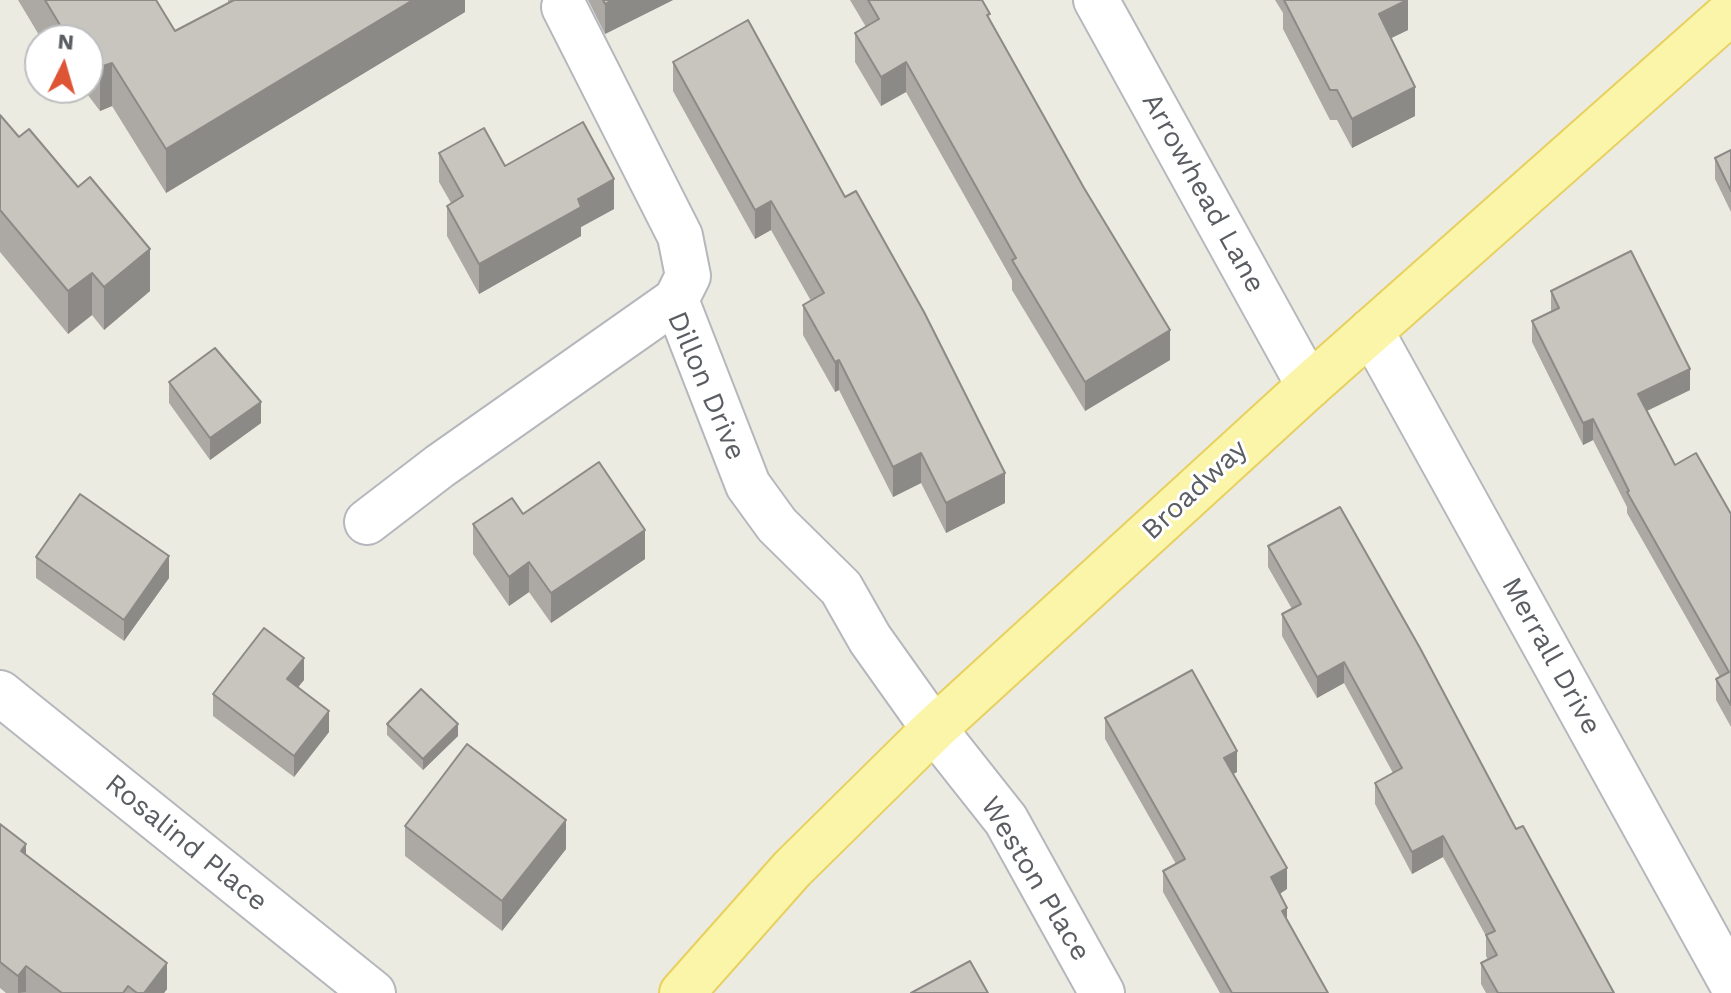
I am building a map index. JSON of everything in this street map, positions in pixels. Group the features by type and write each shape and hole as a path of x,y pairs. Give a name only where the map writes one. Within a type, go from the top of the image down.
{"main road":[{"name":"Broadway","path":"682,993 792,869 934,729 1309,386 1731,12"}],"street":[{"name":"Arrowhead Lane","path":"1096,0 1309,386"},
{"path":"564,7 680,236 688,276 676,300"},
{"name":"Dillon Drive","path":"367,522 440,466 676,300 748,485 777,525 841,588 870,639 934,729"},
{"name":"Merrall Drive","path":"1371,331 1731,982"},
{"name":"Rosalind Place","path":"0,693 373,993"},
{"name":"Weston Place","path":"934,729 1006,820 1102,993"}],"building":[{"path":"45,0 156,0 175,31 234,0 413,0 166,149 112,63 104,66 104,24 59,24"},
{"path":"868,0 982,0 990,14 987,15 1084,188 1170,330 1085,382 1012,260 1016,258 906,62 881,77 855,33 879,19"},
{"path":"1284,0 1407,0 1379,14 1415,87 1352,119 1337,90 1330,90"},
{"path":"748,20 845,197 856,191 924,312 1005,473 946,503 921,453 893,467 839,360 835,362 803,305 824,293 771,201 755,210 673,62"},
{"path":"0,115 19,137 29,129 78,187 90,177 150,249 104,287 92,273 68,291 0,210"},
{"path":"583,122 614,179 578,199 581,207 479,264 447,206 463,196 439,153 484,128 505,166"},
{"path":"1731,150 1731,191 1715,158"},
{"path":"1631,251 1690,369 1638,394 1675,465 1696,453 1731,514 1731,705 1716,679 1729,672 1627,492 1593,419 1583,423 1532,321 1559,308 1551,291"},
{"path":"215,348 261,402 210,438 169,382"},
{"path":"599,462 645,530 551,593 529,562 509,577 473,524 512,498 523,514"},
{"path":"80,494 169,556 124,620 36,557"},
{"path":"1340,507 1420,648 1516,829 1523,826 1614,993 1498,993 1481,963 1497,955 1486,935 1495,931 1443,836 1412,852 1375,783 1402,768 1344,662 1317,677 1282,614 1301,604 1268,546"},
{"path":"264,628 304,658 287,679 329,711 294,756 213,694"},
{"path":"1192,670 1237,751 1224,758 1287,868 1271,877 1287,908 1282,911 1328,993 1232,993 1163,871 1185,859 1105,718"},
{"path":"421,689 458,724 423,759 387,724"},
{"path":"467,744 566,820 502,901 405,826"},
{"path":"0,824 26,844 21,851 167,963 144,993 137,993 128,986 123,993 62,993 26,966 18,976 0,962"},
{"path":"970,961 988,993 911,993"}]}
